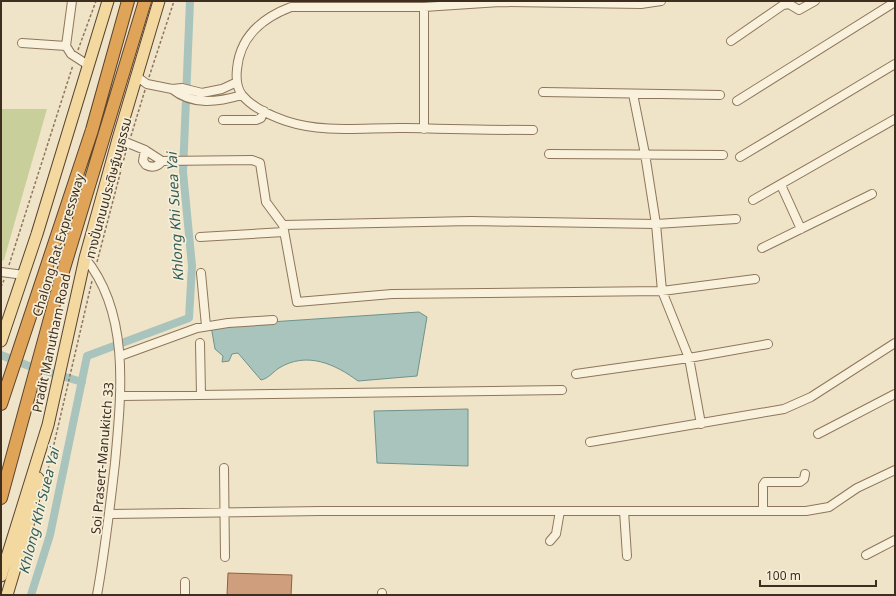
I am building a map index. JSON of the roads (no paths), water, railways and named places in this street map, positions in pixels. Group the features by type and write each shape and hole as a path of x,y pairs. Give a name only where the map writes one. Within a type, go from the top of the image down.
{"highway":[{"name":"Chalong Rat Expressway","path":"1,404 92,130 128,1"},
{"name":"Chalong Rat Expressway","path":"1,498 61,278 145,1"}],"main road":[{"path":"1,341 4,325 24,275 108,1"},
{"name":"Pradit Manutham Road","path":"1,576 62,378 85,258 136,76 159,1"},
{"path":"7,595 30,518 48,425"}],"street":[{"path":"66,46 72,1 68,1"},
{"path":"533,130 424,128 332,129 310,127 286,121 264,111 242,95 237,82 239,57 244,43 256,28 272,14 291,7 424,7 500,2 641,4 661,1"},
{"path":"731,41 783,5 789,4 799,10 815,1"},
{"path":"737,101 895,2"},
{"path":"424,7 424,128"},
{"path":"22,43 66,46 76,58 88,65"},
{"path":"740,158 895,64"},
{"path":"136,76 147,84 172,89 182,88 210,92 222,89 237,82"},
{"path":"172,89 182,97 202,102 242,95"},
{"path":"543,92 720,95"},
{"path":"633,94 645,154 656,224 662,291 689,358 701,424"},
{"path":"223,120 256,120 261,118 264,111"},
{"path":"753,200 895,119"},
{"path":"118,139 129,142 162,161 252,160 260,163 266,202 283,229 296,302 392,294 662,291 755,279"},
{"path":"144,150 144,161 146,165 154,167 160,165 162,161"},
{"path":"549,154 723,155"},
{"path":"781,185 801,229"},
{"path":"762,248 872,194"},
{"path":"200,237 283,229 471,221 656,224 736,219"},
{"name":"Soi Prasert-Manukitch 33","path":"85,258 95,270 108,299 120,356 121,396 110,514 97,595"},
{"path":"4,272 24,275"},
{"path":"201,273 206,326"},
{"path":"120,356 197,328 273,320"},
{"path":"200,343 201,394"},
{"path":"590,442 778,410 804,400 895,343"},
{"path":"576,374 689,358 768,344"},
{"path":"121,396 562,390"},
{"path":"818,434 895,394"},
{"path":"224,468 225,557"},
{"path":"110,514 224,512 806,511 829,507 857,488 895,470"},
{"path":"763,510 763,485 765,482 800,482 804,479 805,474"},
{"path":"550,541 557,530 560,511"},
{"path":"624,511 627,556"},
{"path":"866,555 895,540"},
{"path":"184,582 185,595"}],"water":[{"path":"419,312 427,317 417,376 358,381 340,369 310,360 300,360 289,363 261,380 238,353 232,354 229,361 222,362 223,356 215,349 211,326"},
{"path":"468,409 468,466 377,463 374,411"}],"waterway":[{"name":"Khlong Khi Suea Yai","path":"31,595 50,535 87,356 189,318 192,266 183,172 190,1"},
{"path":"1,355 29,366 82,382"}]}
